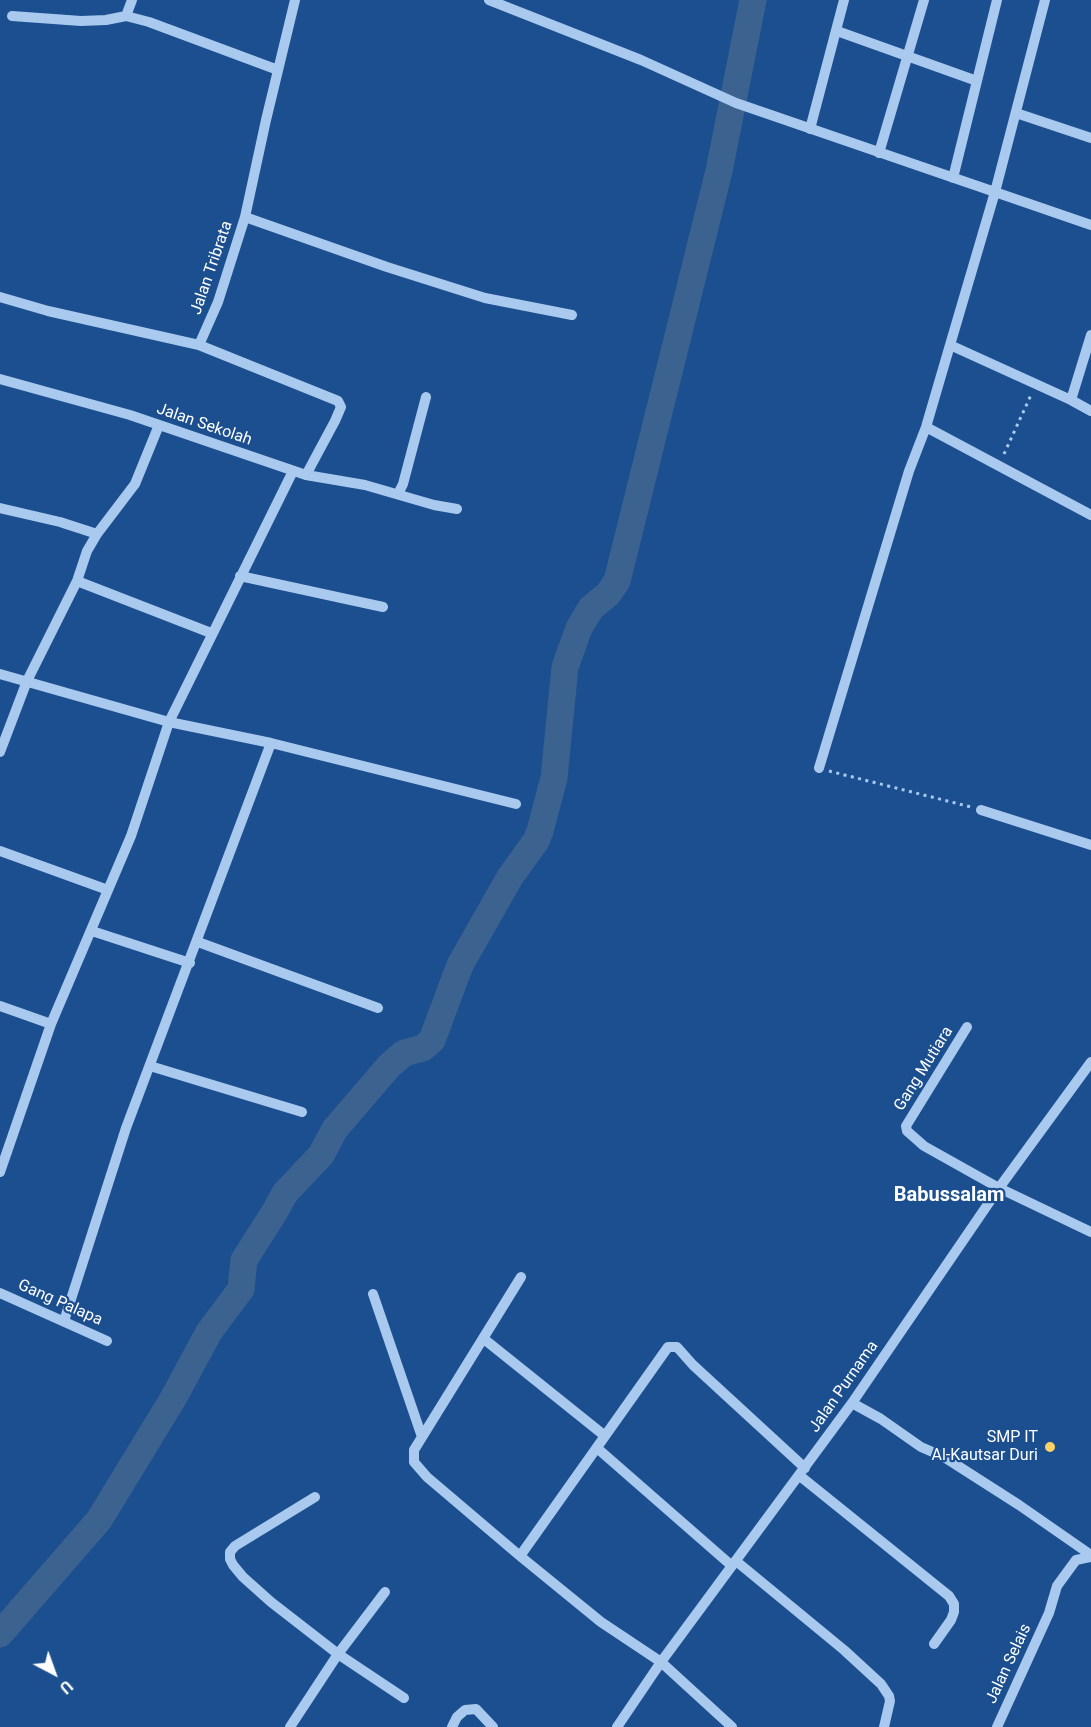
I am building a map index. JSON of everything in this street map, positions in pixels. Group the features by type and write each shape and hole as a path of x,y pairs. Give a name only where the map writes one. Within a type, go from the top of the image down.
{"street":[{"path":"126,16 132,0"},
{"name":"Jalan Tribrata","path":"199,345 221,292 245,217 295,0"},
{"path":"489,0 641,60 751,108 1091,225"},
{"path":"810,129 844,0"},
{"path":"879,153 924,0"},
{"path":"952,178 997,0"},
{"path":"819,768 909,471 926,427 995,192 1045,0"},
{"path":"12,16 81,21 126,16 149,22 278,70"},
{"path":"837,31 977,81"},
{"path":"1016,113 1091,138"},
{"path":"245,217 387,267 485,298 572,315"},
{"path":"0,297 48,311 199,345 339,400 341,406 335,421 306,475"},
{"path":"1071,400 1091,336"},
{"path":"950,345 1091,411"},
{"name":"Jalan Sekolah","path":"0,380 130,415 306,475 365,485 434,505 457,509"},
{"path":"399,494 426,397"},
{"path":"0,752 27,681 77,581 87,551 135,484 159,425"},
{"path":"926,427 1091,515"},
{"path":"0,1172 51,1024 131,836 169,722 293,471"},
{"path":"0,508 60,522 97,534"},
{"path":"240,576 383,607"},
{"path":"77,581 212,633"},
{"path":"0,674 169,722 271,743 516,804"},
{"path":"64,1321 126,1128 198,942 271,743"},
{"path":"981,810 1091,845"},
{"path":"0,851 108,890"},
{"path":"92,930 190,963"},
{"path":"198,942 378,1008"},
{"path":"0,1006 51,1024"},
{"name":"Gang Mutiara","path":"967,1027 906,1128 912,1137 924,1146 999,1188 1091,1232"},
{"name":"Jalan Purnama","path":"617,1727 661,1662 852,1403 999,1188 1091,1062"},
{"path":"150,1066 302,1112"},
{"path":"521,1277 422,1437 413,1454 416,1466 601,1622 661,1662 732,1727"},
{"name":"Gang Palapa","path":"0,1293 107,1341"},
{"path":"373,1294 422,1437"},
{"path":"484,1339 605,1436"},
{"path":"520,1556 665,1349 674,1346 802,1472 949,1596 954,1604 954,1612 934,1644"},
{"path":"852,1403 881,1419 921,1447 945,1457 1019,1505 1091,1556"},
{"path":"597,1448 734,1563 844,1650 881,1684 890,1701 884,1727"},
{"path":"315,1497 235,1546 230,1552 230,1558 243,1577 271,1602 339,1654 404,1698"},
{"name":"Jalan Selais","path":"997,1727 1049,1613 1057,1586 1076,1560 1091,1556"},
{"path":"290,1727 339,1654 385,1592"},
{"path":"452,1727 457,1717 465,1710 476,1709 493,1727"}],"path":[{"path":"999,467 1035,385"},
{"path":"819,768 981,810"}],"waterway":[{"path":"0,1634 99,1520 174,1397 209,1332 241,1289 244,1260 285,1193 321,1155 335,1129 389,1066 404,1053 423,1048 432,1040 460,965 510,877 536,841 554,778 565,667 579,628 591,608 608,594 617,581 719,171 753,0"}],"place":[{"name":"SMP IT Al-Kautsar Duri","path":"1050,1447"}],"district":[{"name":"Babussalam","path":"949,1196"}]}
